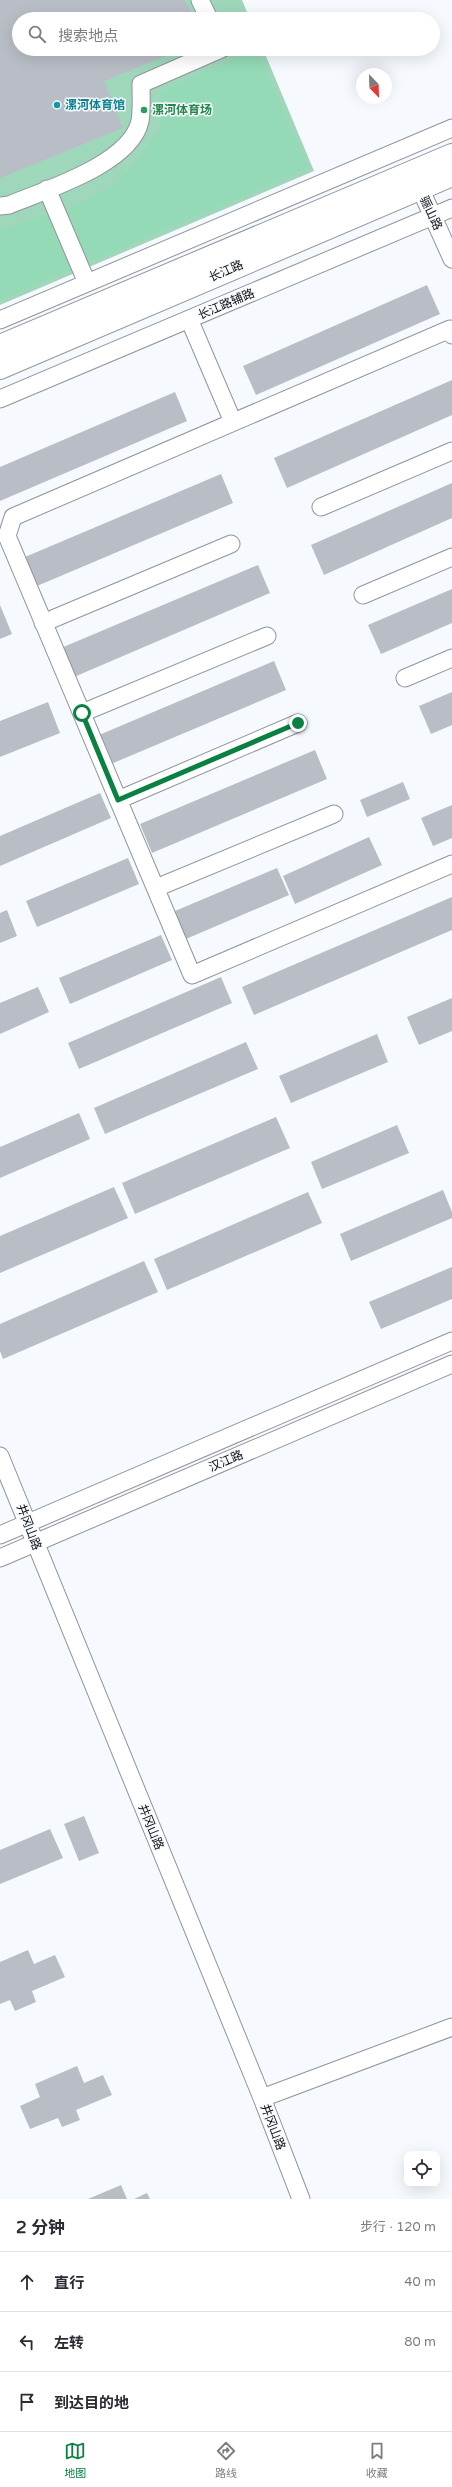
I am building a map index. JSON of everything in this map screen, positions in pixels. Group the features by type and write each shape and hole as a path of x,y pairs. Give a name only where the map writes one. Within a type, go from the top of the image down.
{"main road":[{"name":"长江路","path":"0,346 452,154"},
{"name":"长江路","path":"0,368 452,175"}],"street":[{"path":"200,0 205,12"},
{"path":"0,206 9,205 99,167 128,143 140,122 141,84 205,56"},
{"path":"0,320 452,128"},
{"name":"骊山路","path":"420,188 434,215 452,259"},
{"path":"47,189 87,283"},
{"name":"长江路辅路","path":"0,399 452,208"},
{"path":"189,319 233,422"},
{"path":"452,335 450,329 13,517 7,536 192,975 452,864"},
{"path":"321,507 452,451"},
{"path":"43,623 231,544"},
{"path":"363,595 452,557"},
{"path":"82,713 267,636"},
{"path":"405,678 452,658"},
{"path":"118,800 298,723"},
{"path":"156,888 334,814"},
{"name":"汉江路","path":"0,1535 452,1341"},
{"name":"汉江路","path":"0,1558 452,1364"},
{"name":"井冈山路","path":"0,1456 262,2098 301,2199"},
{"path":"262,2098 452,2027"}],"green space":[{"name":"漯河体育场","path":"0,0 242,0 247,12 12,12 12,56 266,56 314,171 0,305"},
{"path":"240,56 259,56 308,168 0,300 0,229 62,212 119,182 161,129 160,92"}],"building":[{"name":"漯河体育馆","path":"0,0 185,0 190,12 12,12 12,56 166,56 104,81 123,128 0,178"},
{"path":"427,285 440,314 256,395 243,366"},
{"path":"452,380 452,415 287,488 274,458"},
{"path":"175,392 187,421 0,501 0,467"},
{"path":"221,474 233,503 37,586 25,557"},
{"path":"452,483 452,518 324,575 311,545"},
{"path":"258,565 270,593 74,677 61,648"},
{"path":"452,589 452,623 381,654 368,625"},
{"path":"0,605 12,634 0,639"},
{"path":"274,661 286,690 111,764 99,735"},
{"path":"452,692 452,725 431,734 419,706"},
{"path":"48,702 60,733 0,757 0,721"},
{"path":"315,750 327,779 152,853 140,824"},
{"path":"403,782 410,799 367,817 360,800"},
{"path":"100,793 111,818 0,866 0,836"},
{"path":"452,805 452,838 433,846 421,818"},
{"path":"369,837 382,865 295,904 283,876"},
{"path":"128,858 139,884 37,927 26,901"},
{"path":"277,868 289,895 186,939 175,911"},
{"path":"452,897 452,930 254,1015 242,987"},
{"path":"7,910 17,936 0,943 0,913"},
{"path":"161,935 172,960 70,1004 59,978"},
{"path":"221,977 232,1003 79,1069 68,1043"},
{"path":"38,987 49,1012 0,1034 0,1003"},
{"path":"452,998 452,1031 419,1045 407,1017"},
{"path":"377,1034 388,1062 291,1103 279,1076"},
{"path":"246,1042 258,1069 105,1134 94,1108"},
{"path":"79,1113 90,1139 0,1178 0,1147"},
{"path":"276,1117 290,1148 135,1214 122,1183"},
{"path":"397,1125 409,1153 322,1189 311,1162"},
{"path":"114,1187 128,1218 0,1273 0,1236"},
{"path":"443,1190 452,1212 452,1218 351,1261 340,1234"},
{"path":"308,1192 322,1223 167,1290 154,1259"},
{"path":"144,1261 158,1292 3,1359 0,1351 0,1324"},
{"path":"452,1267 452,1299 381,1329 369,1302"},
{"path":"84,1816 99,1853 79,1861 64,1824"},
{"path":"50,1829 63,1858 0,1884 0,1850"},
{"path":"28,1950 34,1964 55,1955 65,1977 32,1991 36,2002 15,2011 10,2000 0,2004 0,1962"},
{"path":"77,2066 84,2083 103,2075 112,2095 76,2110 80,2120 62,2127 58,2118 30,2129 20,2106 40,2097 35,2084"},
{"path":"121,2185 127,2199 88,2199"},
{"path":"147,2193 150,2199 134,2199"}],"place":[{"name":"漯河体育馆","path":"57,105"},
{"name":"漯河体育场","path":"144,110"}],"route":[{"path":"82,713 118,800 298,723"}]}
